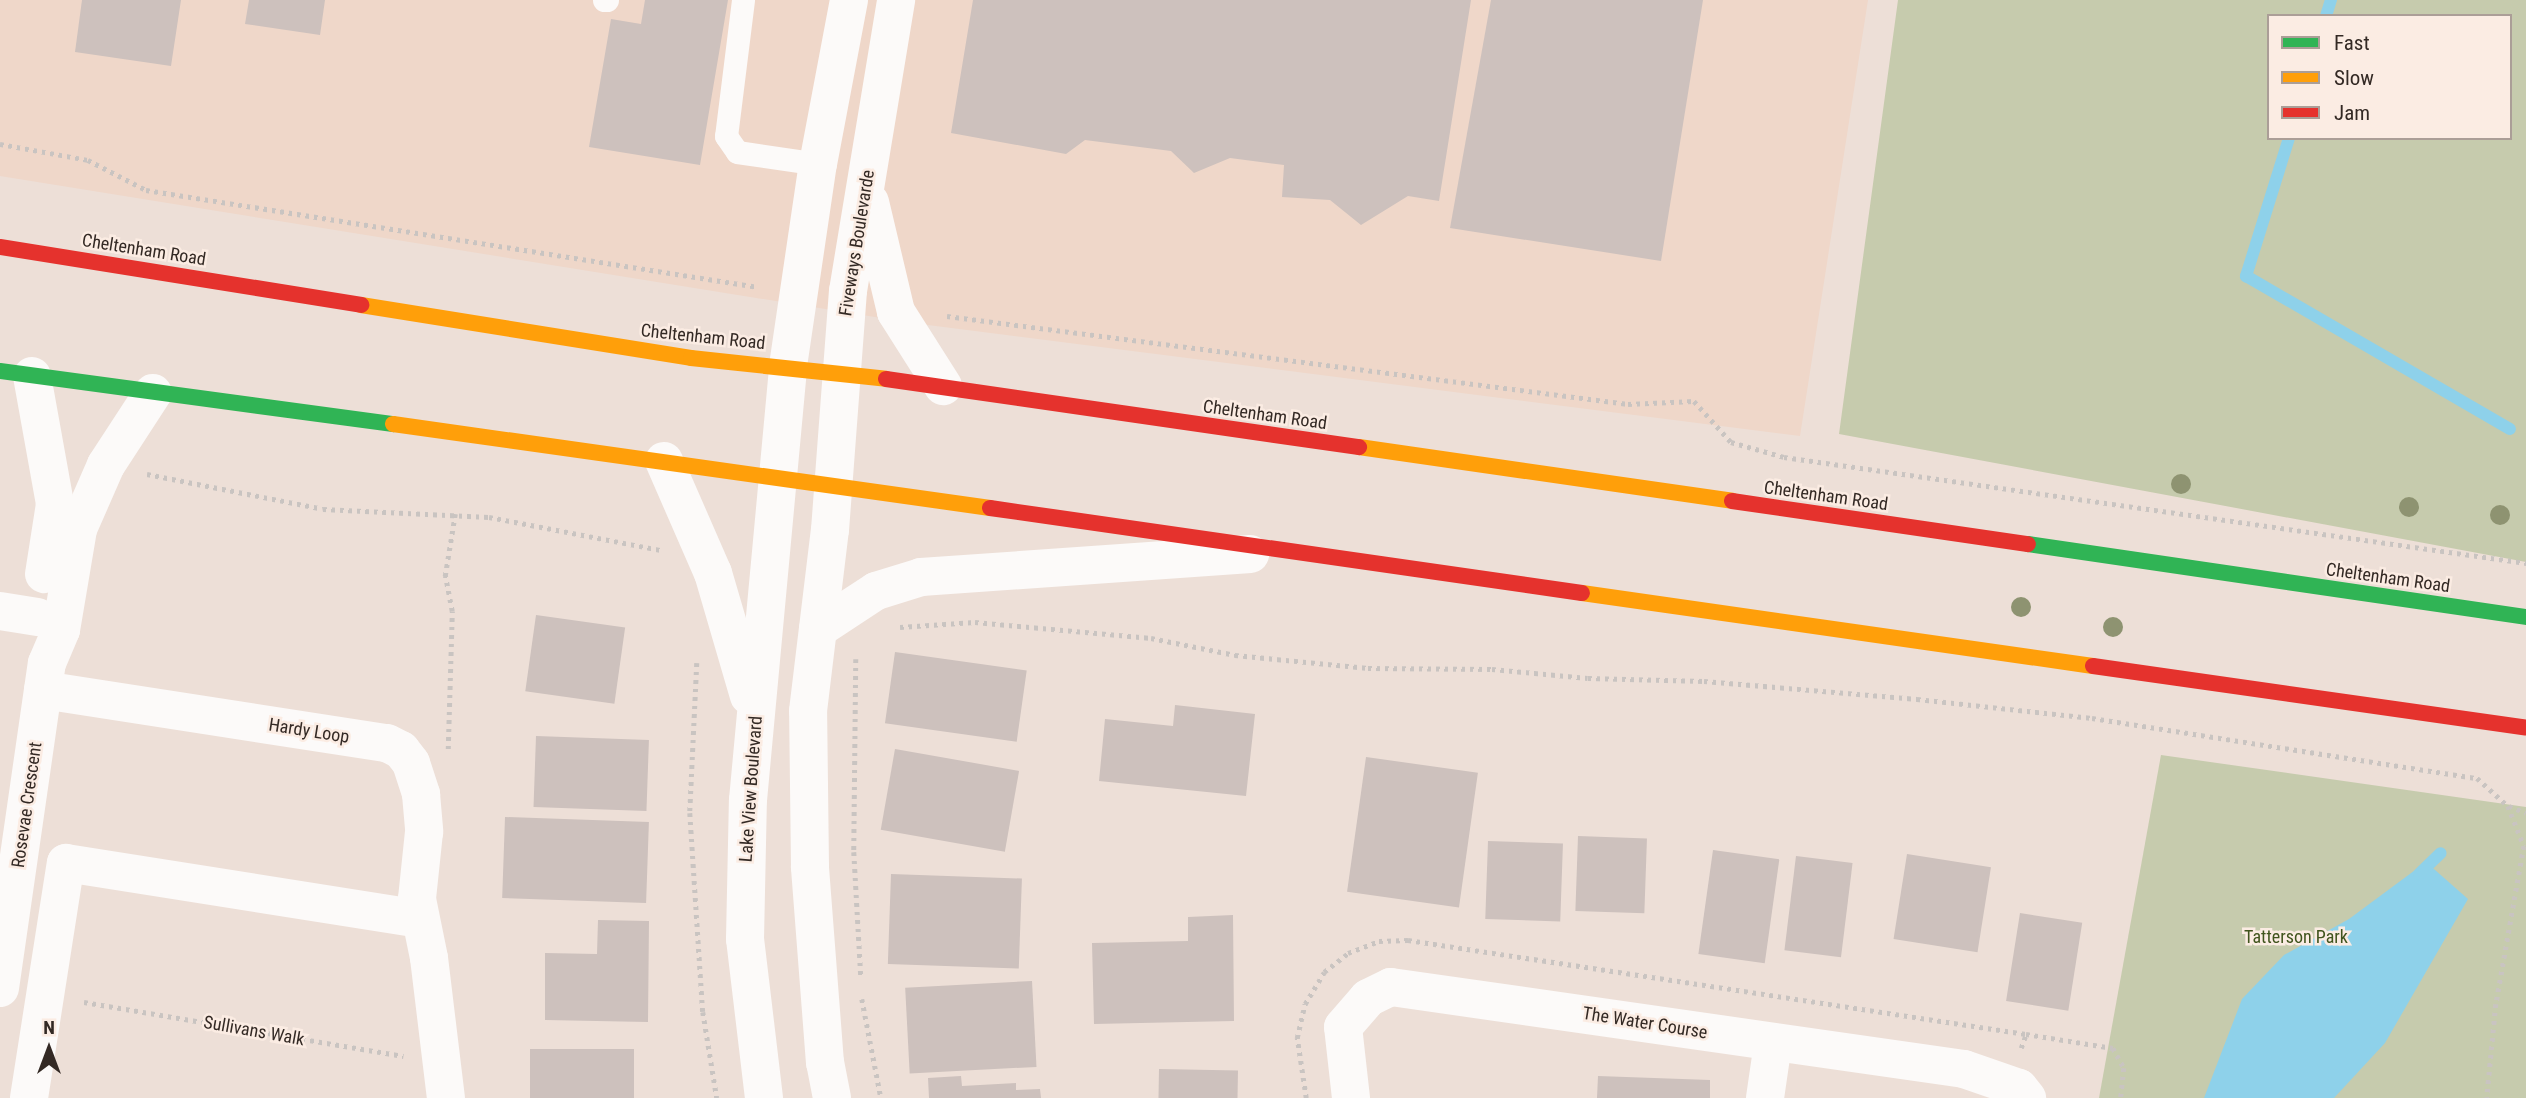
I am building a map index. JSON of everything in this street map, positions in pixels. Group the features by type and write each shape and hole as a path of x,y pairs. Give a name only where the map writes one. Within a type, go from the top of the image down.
{"main road":[{"name":"Cheltenham Road","path":"0,247 691,358 788,366 943,386 2526,617"},
{"path":"16,373 664,461 833,488 2526,728"}],"street":[{"path":"778,479 788,366 818,164 849,0"},
{"name":"Fiveways Boulevarde","path":"833,488 840,373 866,182 896,0"},
{"path":"866,182 896,312 943,386"},
{"name":"Rosevae Crescent","path":"16,373 55,504 38,617 45,676"},
{"name":"Rosevae Crescent","path":"0,988 10,858 45,676 61,630 82,519 106,465 153,393"},
{"path":"664,461 713,573 755,718 808,722"},
{"name":"Lake View Boulevard","path":"764,1098 745,939 746,848 755,718 778,479"},
{"path":"832,1098 825,1063 810,867 808,722 833,488"},
{"path":"818,629 876,591 921,577 1286,552"},
{"path":"0,611 38,617"},
{"name":"Hardy Loop","path":"45,676 387,743 401,750 411,763 421,794 424,832 419,919 429,958 446,1098"},
{"path":"10,858 66,863 419,919"},
{"path":"29,1098 66,863"},
{"name":"The Water Course","path":"1351,1098 1343,1027 1368,998 1391,987 1415,987 1773,1043 1964,1069 2018,1091"},
{"path":"1765,1098 1773,1043"}],"lane":[{"path":"743,0 726,136 737,152 818,164"}],"path":[{"path":"0,144 89,160 146,190 758,287"},
{"path":"943,316 1628,404 1694,401 1731,442 1784,457 2526,563"},
{"path":"135,471 324,509 489,517 666,551"},
{"path":"891,628 975,622 1152,638 1235,655 1368,668 1492,669 1588,678 1716,681 2092,718 2350,760 2424,766 2477,778 2508,806 2526,813"},
{"path":"855,645 854,852 862,999 881,1098"},
{"path":"697,653 690,813 703,1012 717,1098"},
{"path":"2487,1098 2496,1004 2524,846 2508,806"},
{"name":"Sullivans Walk","path":"45,996 442,1060"},
{"path":"2018,1091 2026,1034 2113,1048 2124,1068 2121,1098"}],"shaded area":[{"path":"0,0 1868,0 1800,436 912,323 0,176"}],"green space":[{"path":"1898,0 2526,0 2526,562 1839,434"},
{"name":"Tatterson Park","path":"2161,755 2526,807 2526,1098 2099,1098"}],"water":[{"path":"2426,862 2468,899 2385,1043 2334,1098 2204,1098 2242,999 2284,955 2349,919"}],"building":[{"path":"82,0 181,0 171,66 75,52"},
{"path":"249,0 325,0 320,35 245,24"},
{"path":"645,0 728,0 700,165 589,147 611,19 641,24"},
{"path":"973,0 1471,0 1439,201 1408,196 1361,225 1330,200 1282,197 1284,165 1230,158 1194,173 1171,151 1085,140 1066,154 951,133"},
{"path":"1491,0 1703,0 1661,261 1450,228"},
{"path":"536,615 625,628 614,704 525,691"},
{"path":"895,652 1027,671 1017,742 885,723"},
{"path":"1175,705 1255,714 1246,796 1099,781 1105,719 1173,726"},
{"path":"536,736 649,740 646,811 534,807"},
{"path":"895,749 1019,771 1005,852 881,830"},
{"path":"1366,757 1478,773 1459,907 1347,892"},
{"path":"505,817 649,822 646,903 502,898"},
{"path":"1578,836 1647,838 1644,913 1575,911"},
{"path":"1488,841 1563,844 1560,922 1485,919"},
{"path":"1713,850 1779,859 1765,963 1698,954"},
{"path":"1907,854 1991,867 1978,952 1894,939"},
{"path":"1796,856 1853,863 1841,957 1784,950"},
{"path":"891,874 1022,879 1019,969 888,964"},
{"path":"2020,913 2082,923 2068,1011 2006,1001"},
{"path":"1233,915 1234,1021 1094,1024 1092,943 1188,941 1188,917"},
{"path":"598,920 649,921 648,1022 545,1020 545,953 597,954"},
{"path":"1032,981 1037,1067 910,1074 905,988"},
{"path":"530,1049 634,1049 634,1098 530,1098"},
{"path":"1159,1069 1238,1070 1238,1098 1158,1098"},
{"path":"961,1076 962,1086 1016,1083 1016,1090 1040,1089 1041,1098 929,1098 928,1078"},
{"path":"1598,1076 1710,1080 1710,1098 1597,1098"}],"waterway":[{"path":"2327,14 2331,0"},
{"path":"2288,140 2246,276 2510,429"},
{"path":"2419,874 2441,853"}],"traffic: fast":[{"path":"0,371 393,424"},
{"path":"2028,544 2526,617"}],"traffic: slow":[{"path":"361,305 691,358 886,379"},
{"path":"393,424 990,508"},
{"path":"1359,447 1732,501"},
{"path":"1582,593 2093,666"}],"traffic: jam":[{"path":"0,247 361,305"},
{"path":"886,379 1359,447"},
{"path":"1732,501 2028,544"},
{"path":"990,508 1582,593"},
{"path":"2093,666 2526,728"}]}
